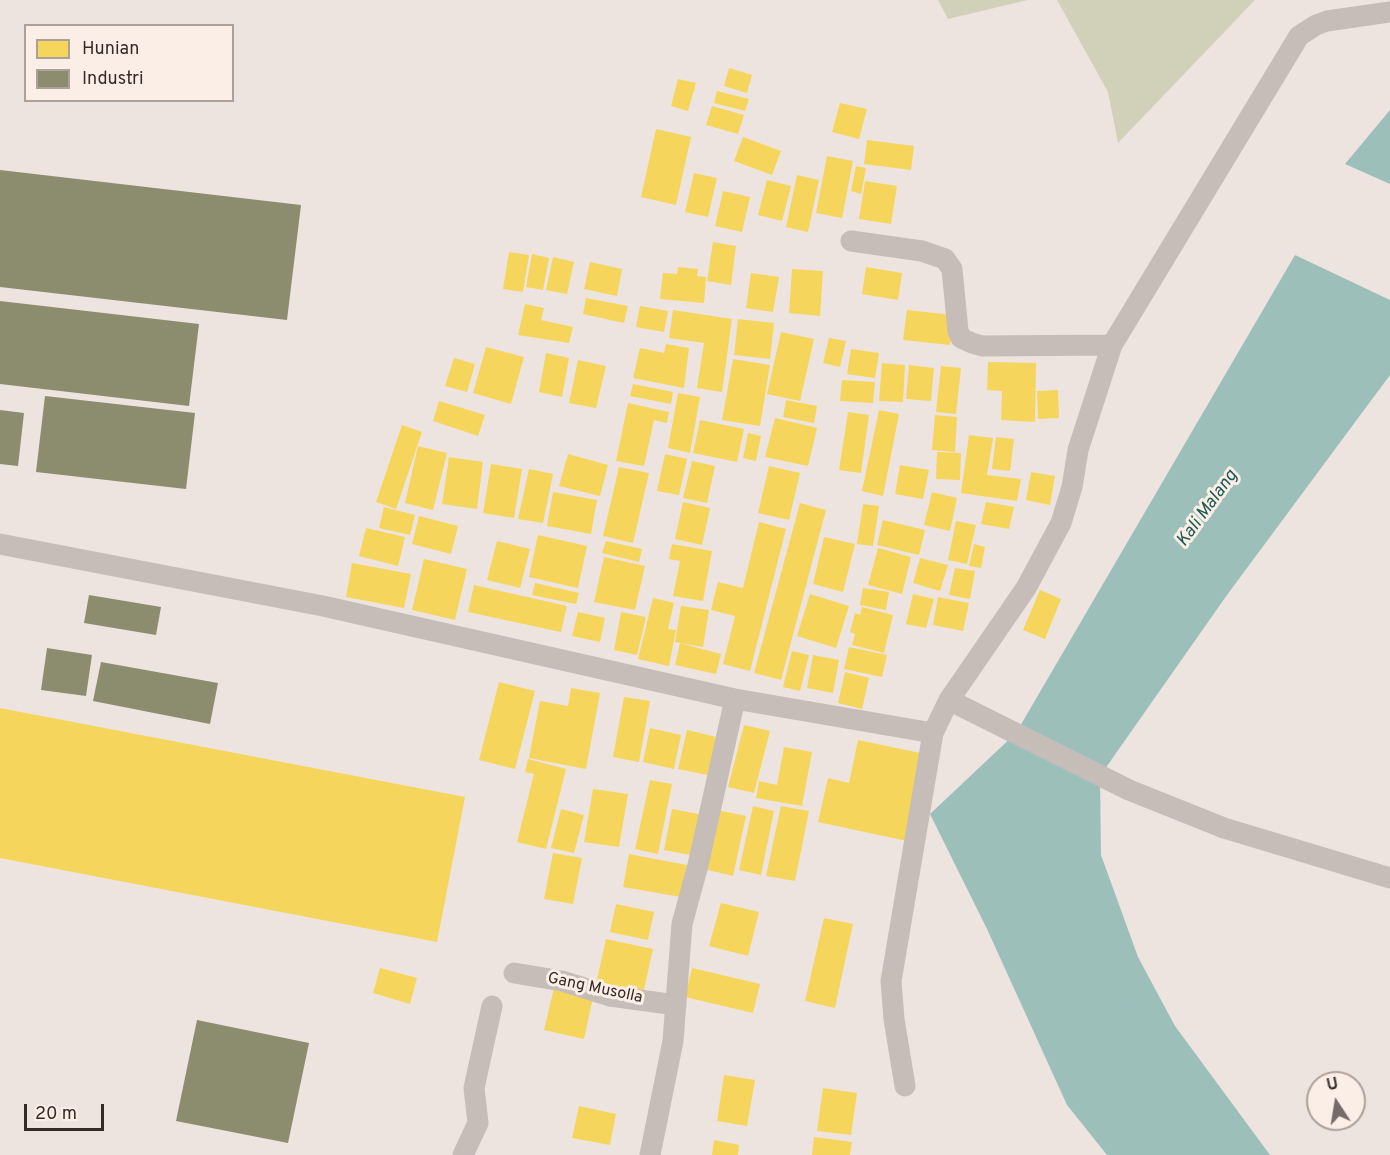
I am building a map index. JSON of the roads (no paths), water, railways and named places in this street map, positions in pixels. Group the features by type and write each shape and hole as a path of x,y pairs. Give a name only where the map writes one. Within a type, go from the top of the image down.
{"street":[{"path":"905,1086 894,1019 891,981 933,733 957,704 1026,588 1061,523 1072,487 1078,450 1112,345 1299,36 1316,25 1390,12"},
{"path":"851,241 922,251 945,259 952,269 958,331 961,338 972,344 982,346 1112,345"},
{"path":"0,544 323,606 735,699 933,733"},
{"path":"650,1155 672,1041 682,924 698,865 735,699"},
{"path":"957,704 1129,790 1224,828 1390,878"},
{"name":"Gang Musolla","path":"514,973 562,981 610,996 676,1005"},
{"path":"463,1155 478,1123 474,1088 492,1006"}],"water":[{"path":"1390,110 1390,184 1345,164"},
{"path":"1295,255 1390,300 1390,375 1227,595 1100,776 1101,855 1138,957 1175,1026 1270,1155 1107,1155 1067,1105 987,929 930,814 1016,733"}],"waterway":[{"name":"Kali Malang","path":"1037,782 1003,836 1100,1006"}]}
